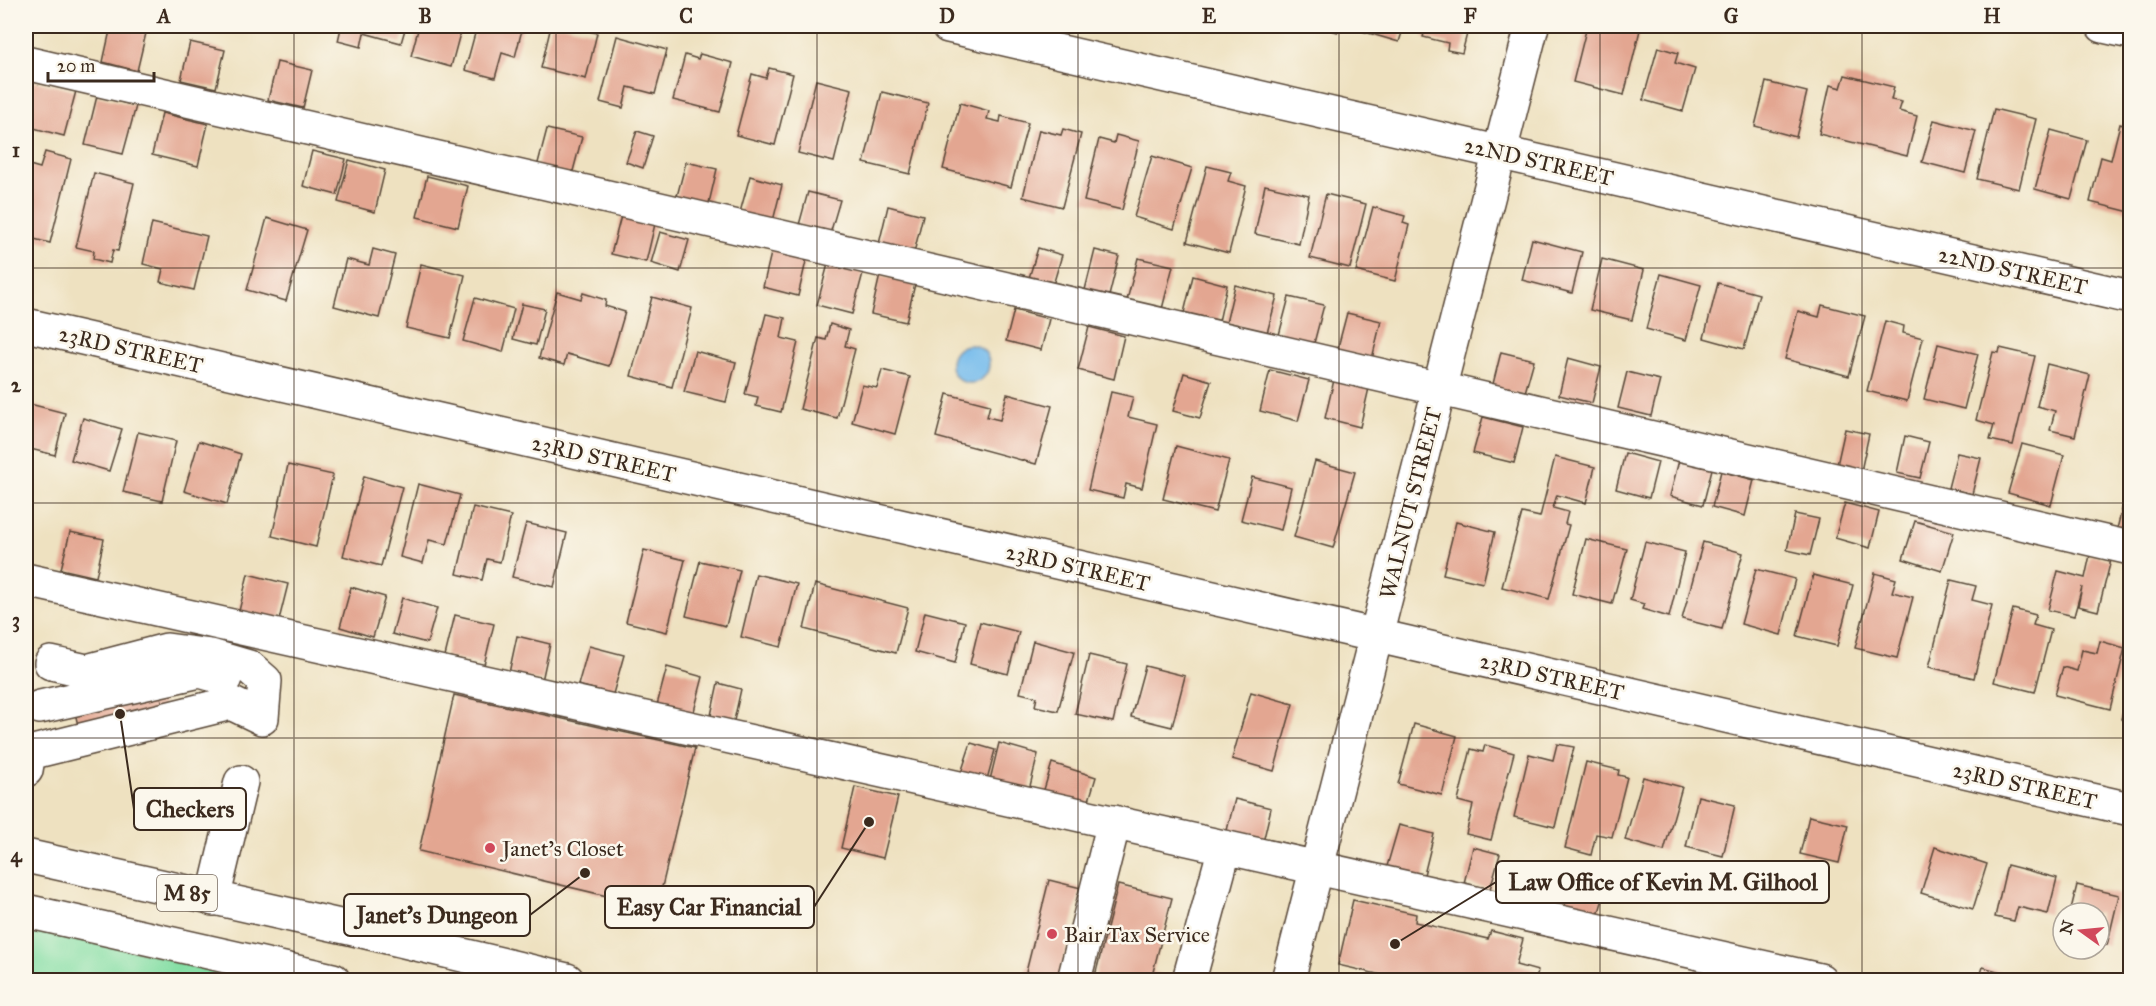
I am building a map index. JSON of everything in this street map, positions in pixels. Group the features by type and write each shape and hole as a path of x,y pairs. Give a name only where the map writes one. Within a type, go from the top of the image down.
{"street":[{"name":"22ND STREET","path":"948,26 2130,297"},
{"name":"WALNUT STREET","path":"1288,981 1532,26"},
{"path":"2103,26 2130,32"},
{"path":"26,63 2130,548"},
{"name":"23RD STREET","path":"26,325 2130,809"},
{"path":"26,580 1820,981"},
{"path":"51,663 87,671 167,650 211,656 249,667 265,681 262,718"},
{"path":"40,707 200,671 236,680 256,697 262,718"},
{"path":"26,770 29,753 231,703 262,718"},
{"path":"213,899 241,782"},
{"path":"1074,981 1114,822"},
{"path":"1189,981 1225,847"},
{"name":"M 85","path":"26,856 349,928 567,981"},
{"path":"26,910 333,981"}],"green space":[{"path":"26,925 267,980 26,980"}],"water":[{"path":"970,345 984,350 989,364 984,378 970,383 956,378 951,364 956,350"}],"building":[{"path":"111,26 146,33 137,71 103,62"},
{"path":"292,26 308,26 307,30"},
{"path":"333,26 406,26 401,43 364,33 361,47 338,41 341,28"},
{"path":"419,26 462,26 451,67 411,56"},
{"path":"477,26 523,26 515,57 502,53 495,78 465,70"},
{"path":"551,26 567,26 597,33 586,79 541,68"},
{"path":"1315,26 1340,26 1338,32"},
{"path":"1359,26 1404,26 1399,42 1358,30"},
{"path":"1426,26 1469,26 1462,53 1447,50 1448,43 1423,37"},
{"path":"1587,26 1641,26 1624,95 1573,82"},
{"path":"617,36 667,50 655,94 628,87 623,108 600,102"},
{"path":"190,42 225,50 216,88 181,80"},
{"path":"1658,47 1678,53 1675,63 1695,69 1683,111 1643,100"},
{"path":"700,54 733,63 720,112 673,100 685,55 698,59"},
{"path":"277,62 312,70 303,108 268,100"},
{"path":"769,68 793,74 775,145 736,135 752,74 766,78"},
{"path":"1845,75 1894,87 1891,100 1902,102 1899,111 1917,116 1907,156 1819,134 1830,85 1841,88"},
{"path":"816,80 852,89 834,162 798,153"},
{"path":"34,81 76,91 64,136 26,126 26,113"},
{"path":"1766,82 1807,92 1796,137 1755,126"},
{"path":"882,92 928,103 910,174 864,163"},
{"path":"97,96 136,106 123,154 85,145"},
{"path":"960,103 989,111 987,119 1000,122 1001,116 1028,123 1011,187 943,169"},
{"path":"1994,109 2036,119 2019,189 1977,179"},
{"path":"162,113 208,124 198,166 152,155"},
{"path":"1934,120 1976,131 1965,173 1922,162"},
{"path":"2120,124 2130,127 2130,212 2090,202 2101,157 2111,160"},
{"path":"547,129 582,137 572,175 537,167"},
{"path":"1063,129 1081,134 1062,207 1023,197 1039,130 1061,135"},
{"path":"2051,130 2087,140 2071,199 2035,189"},
{"path":"637,131 653,136 643,168 626,162"},
{"path":"1116,135 1139,141 1122,210 1084,201 1099,139 1114,143"},
{"path":"312,151 346,159 337,195 303,186"},
{"path":"45,152 71,159 50,243 26,237 26,164 40,168"},
{"path":"1152,156 1192,168 1174,229 1134,217"},
{"path":"349,160 385,170 375,212 338,202"},
{"path":"686,162 717,169 708,207 676,200"},
{"path":"1207,166 1231,172 1228,181 1246,186 1229,253 1187,242"},
{"path":"94,173 134,183 118,251 113,250 110,263 93,259 94,251 76,247"},
{"path":"427,176 468,186 458,227 417,217"},
{"path":"750,176 782,185 772,225 739,216"},
{"path":"1265,185 1309,195 1299,244 1255,234"},
{"path":"808,192 840,200 830,234 799,225"},
{"path":"1326,194 1366,204 1350,268 1310,258"},
{"path":"888,206 923,215 914,253 879,244"},
{"path":"1373,207 1405,216 1403,223 1409,225 1395,281 1356,271"},
{"path":"621,216 655,224 646,262 611,254"},
{"path":"267,218 307,230 286,301 247,290"},
{"path":"152,223 207,236 194,290 160,282 163,269 143,264"},
{"path":"660,232 689,240 680,272 651,263"},
{"path":"1532,239 1582,252 1572,293 1522,280"},
{"path":"1038,248 1062,255 1053,285 1029,278"},
{"path":"373,249 395,255 379,318 334,306 346,259 369,265"},
{"path":"772,249 807,257 798,296 763,287"},
{"path":"1095,250 1119,256 1109,296 1085,290"},
{"path":"1138,258 1173,266 1162,309 1127,300"},
{"path":"1602,259 1644,270 1632,320 1590,310"},
{"path":"421,264 465,275 450,338 406,328"},
{"path":"828,264 863,273 852,314 817,305"},
{"path":"1661,274 1701,285 1686,340 1646,329"},
{"path":"880,275 915,284 906,322 871,314"},
{"path":"1193,276 1227,285 1218,326 1183,317"},
{"path":"1718,283 1759,294 1744,349 1704,338"},
{"path":"1235,285 1277,296 1267,333 1226,323"},
{"path":"557,292 581,299 583,293 606,300 605,306 625,312 609,366 567,354 564,365 539,358"},
{"path":"652,297 692,308 672,387 631,376"},
{"path":"1289,297 1324,305 1314,343 1279,335"},
{"path":"475,298 514,309 503,352 463,341"},
{"path":"522,304 545,309 536,345 513,339"},
{"path":"1822,305 1865,316 1849,376 1785,359 1798,311 1819,317"},
{"path":"1014,310 1049,319 1041,350 1006,341"},
{"path":"1347,313 1381,321 1372,359 1337,351"},
{"path":"766,314 785,318 781,338 798,342 781,412 756,406 758,397 745,394"},
{"path":"1885,321 1904,326 1903,333 1923,338 1907,401 1867,391"},
{"path":"830,324 849,330 845,346 855,349 837,418 800,409 818,338 826,340"},
{"path":"1089,327 1124,336 1114,379 1078,370"},
{"path":"1938,344 1978,354 1964,409 1924,399"},
{"path":"2000,348 2035,356 2013,445 1990,440 1994,425 1976,420 1993,352 1999,353"},
{"path":"695,351 736,362 726,402 684,392"},
{"path":"1501,352 1534,360 1524,396 1492,388"},
{"path":"1568,358 1601,367 1592,403 1559,395"},
{"path":"2047,364 2090,375 2075,436 2050,430 2055,411 2037,406"},
{"path":"882,370 910,377 895,434 852,422 862,385 877,388"},
{"path":"1270,370 1309,380 1298,421 1260,411"},
{"path":"1627,372 1660,380 1651,416 1618,408"},
{"path":"1184,373 1211,381 1200,418 1173,411"},
{"path":"1334,380 1369,388 1360,427 1325,418"},
{"path":"1111,392 1133,397 1128,417 1157,424 1142,488 1126,484 1123,498 1088,490"},
{"path":"947,394 990,405 987,417 1000,420 1007,394 1052,406 1036,464 936,437"},
{"path":"26,403 65,413 55,455 26,448"},
{"path":"1483,417 1523,427 1514,463 1473,453"},
{"path":"83,418 122,429 109,471 71,460"},
{"path":"1845,429 1869,434 1861,471 1837,465"},
{"path":"138,432 176,441 162,501 123,492"},
{"path":"1905,436 1929,442 1920,478 1897,473"},
{"path":"199,441 241,454 227,504 184,491"},
{"path":"2022,444 2064,455 2051,505 2008,493"},
{"path":"1176,446 1229,460 1215,512 1163,499"},
{"path":"1625,453 1658,462 1649,498 1616,489"},
{"path":"1957,453 1981,458 1972,494 1948,488"},
{"path":"1555,457 1595,467 1586,503 1557,495 1553,508 1568,512 1565,524 1569,525 1549,599 1502,587 1522,513 1540,517"},
{"path":"1679,460 1712,469 1703,505 1670,496"},
{"path":"1315,461 1355,472 1333,548 1294,537"},
{"path":"288,465 333,475 316,547 272,536"},
{"path":"1721,471 1754,480 1745,516 1712,507"},
{"path":"364,476 402,487 381,566 343,556"},
{"path":"1252,477 1291,487 1281,530 1241,520"},
{"path":"418,484 460,495 447,544 429,540 423,563 400,557"},
{"path":"2127,489 2130,490 2130,532 2117,529"},
{"path":"1845,503 1879,512 1870,548 1835,538"},
{"path":"473,507 511,516 500,562 487,559 482,580 457,574"},
{"path":"1795,514 1819,519 1810,555 1787,550"},
{"path":"1915,521 1954,532 1942,571 1903,559"},
{"path":"1456,522 1495,532 1483,583 1443,574"},
{"path":"526,523 567,533 554,587 512,577"},
{"path":"70,532 104,539 96,577 61,569"},
{"path":"1586,539 1627,549 1612,604 1572,594"},
{"path":"1645,542 1685,552 1669,617 1642,609 1644,604 1630,600"},
{"path":"1703,542 1743,553 1722,629 1682,619"},
{"path":"644,550 685,560 667,632 626,622"},
{"path":"2090,555 2111,560 2098,611 2078,606 2082,587 2074,616 2048,610 2058,571 2085,578"},
{"path":"700,561 740,570 726,626 686,616"},
{"path":"1756,569 1795,579 1781,635 1741,624"},
{"path":"1875,573 1896,579 1892,592 1913,597 1897,658 1855,648"},
{"path":"248,574 288,584 279,620 239,611"},
{"path":"756,574 797,584 781,647 741,637"},
{"path":"1813,575 1853,585 1837,646 1797,636"},
{"path":"1951,580 1976,586 1972,600 1992,605 1974,678 1929,667"},
{"path":"815,584 908,608 896,653 804,629"},
{"path":"351,587 385,597 373,637 340,627"},
{"path":"402,598 437,608 427,643 392,634"},
{"path":"2013,609 2036,615 2033,625 2051,630 2035,692 1994,682"},
{"path":"925,612 965,622 955,663 915,652"},
{"path":"455,615 494,624 484,665 445,656"},
{"path":"980,622 1019,632 1008,674 970,664"},
{"path":"517,636 550,644 542,681 509,673"},
{"path":"1033,641 1074,652 1058,711 1035,706 1037,697 1020,693"},
{"path":"2100,641 2125,648 2110,709 2055,695 2063,667 2077,671 2082,650 2097,653"},
{"path":"589,646 624,655 613,694 578,685"},
{"path":"1089,655 1127,664 1113,722 1075,714"},
{"path":"1145,666 1185,676 1172,727 1131,717"},
{"path":"667,667 703,677 693,715 657,705"},
{"path":"718,683 741,689 733,725 710,720"},
{"path":"2130,685 2130,722 2121,719"},
{"path":"160,692 165,714 80,735 73,703"},
{"path":"1251,692 1293,704 1274,771 1232,759"},
{"path":"454,695 695,748 657,908 419,851"},
{"path":"1414,724 1457,736 1442,795 1398,784"},
{"path":"971,743 995,750 986,783 960,776"},
{"path":"999,743 1038,754 1028,794 989,784"},
{"path":"1557,744 1574,747 1555,827 1514,817 1529,754 1553,760"},
{"path":"1485,745 1514,753 1491,840 1466,834 1473,805 1458,801 1471,749 1483,752"},
{"path":"1586,762 1619,770 1618,775 1627,777 1612,837 1596,834 1591,855 1565,848"},
{"path":"1052,763 1096,777 1087,807 1043,793"},
{"path":"1643,777 1682,787 1664,851 1625,840"},
{"path":"855,787 898,797 883,858 841,848"},
{"path":"1698,796 1735,805 1723,856 1686,847"},
{"path":"1235,799 1271,808 1262,847 1225,838"},
{"path":"1809,816 1848,825 1839,863 1800,854"},
{"path":"1399,825 1434,834 1422,883 1385,873"},
{"path":"1473,847 1500,854 1490,889 1464,883"},
{"path":"1935,847 1987,864 1973,909 1921,893"},
{"path":"2007,865 2057,878 2048,914 2018,907 2014,921 1995,917"},
{"path":"1573,875 1607,885 1597,919 1564,908"},
{"name":"Bair Tax Service","path":"1049,880 1081,888 1058,980 1024,980"},
{"path":"1118,885 1172,898 1153,972 1163,975 1162,980 1094,980"},
{"path":"2077,885 2119,895 2111,928 2111,901 2073,901"},
{"path":"1353,900 1416,914 1415,922 1488,939 1491,931 1523,939 1516,965 1538,971 1536,980 1403,980 1338,965"},
{"path":"2130,952 2130,966 2126,965"},
{"path":"1983,967 2022,978 2022,980 1979,980"}],"place":[{"name":"Checkers","path":"120,714"},
{"name":"Easy Car Financial","path":"869,822"},
{"name":"Janet's Closet","path":"490,848"},
{"name":"Janet's Dungeon","path":"585,873"},
{"name":"Bair Tax Service","path":"1052,934"},
{"name":"Law Office of Kevin M. Gilhool","path":"1395,944"}]}
